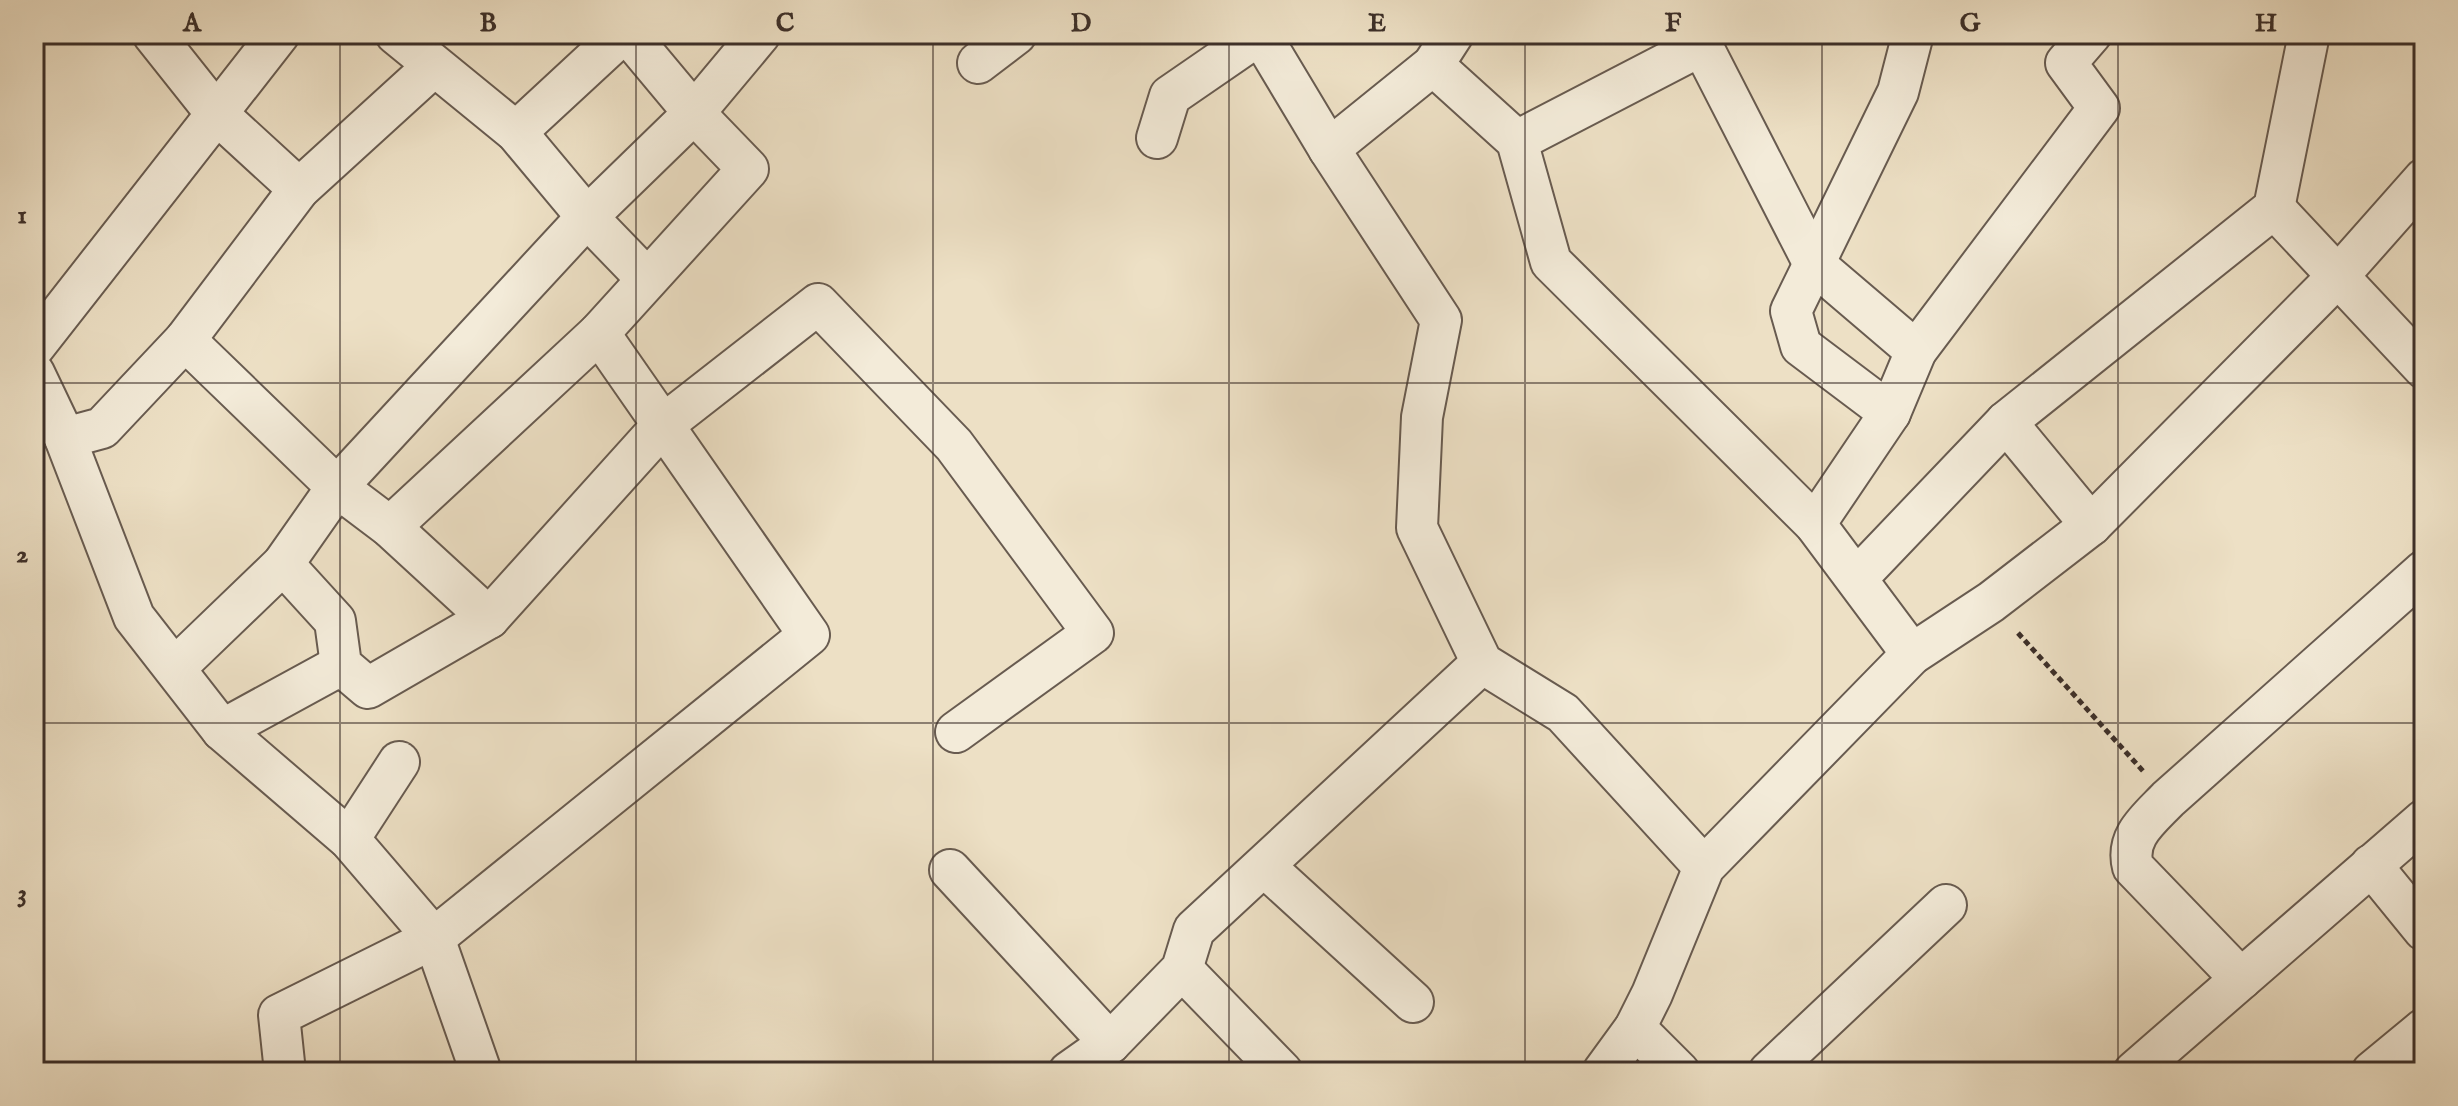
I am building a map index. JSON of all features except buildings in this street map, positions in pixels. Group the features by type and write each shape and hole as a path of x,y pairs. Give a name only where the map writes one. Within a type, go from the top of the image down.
{"street":[{"path":"153,34 215,112 299,189"},
{"path":"34,347 279,34"},
{"path":"396,34 516,132 587,217 647,279"},
{"path":"516,132 622,34"},
{"path":"390,527 599,333 748,169 694,113 628,34"},
{"path":"176,667 283,564 337,487 587,217 694,113 760,34"},
{"path":"978,63 1016,34"},
{"path":"1157,138 1170,96 1260,34 1329,149 1441,320 1422,417 1417,528 1482,663 1563,713 1704,867"},
{"path":"1890,413 1801,346 1791,311 1898,92 1913,34"},
{"path":"1815,524 1890,413 1916,351 2099,108 2066,63 2091,34"},
{"path":"1857,578 2006,422 2274,208 2309,34"},
{"path":"1517,141 1699,39 1814,264 1916,351"},
{"path":"1329,149 1443,50 1517,141 1551,262 1815,524 1912,654"},
{"path":"65,438 102,428 185,340 299,189 434,66"},
{"path":"1603,1072 1635,1028 1704,867 1912,654 1991,602 2091,525 2339,275 2424,179"},
{"path":"2274,208 2424,368"},
{"path":"283,564 335,621 341,665 368,688 489,618 663,425 818,304 954,445 1093,633 956,732"},
{"path":"285,1072 279,1015 434,938 809,635 599,333"},
{"path":"185,340 337,487 390,527 489,618"},
{"path":"34,373 65,438 134,617 176,667 222,730 349,839 434,938 481,1072"},
{"path":"2006,422 2091,525"},
{"path":"2241,979 2133,867 2128,850 2134,837 2168,799 2424,571"},
{"path":"1069,1072 1110,1043 1182,969 1194,930 1482,663"},
{"path":"222,730 341,665"},
{"path":"349,839 399,762"},
{"path":"2157,1065 2241,979 2424,820"},
{"path":"2371,865 2424,930"},
{"path":"1264,866 1413,1002"},
{"path":"950,870 1110,1043"},
{"path":"1769,1072 1946,905"},
{"path":"1182,969 1282,1072"},
{"path":"1635,1028 1679,1072"},
{"path":"2372,1072 2424,1029"}],"path":[{"path":"1991,602 2168,799"}]}
